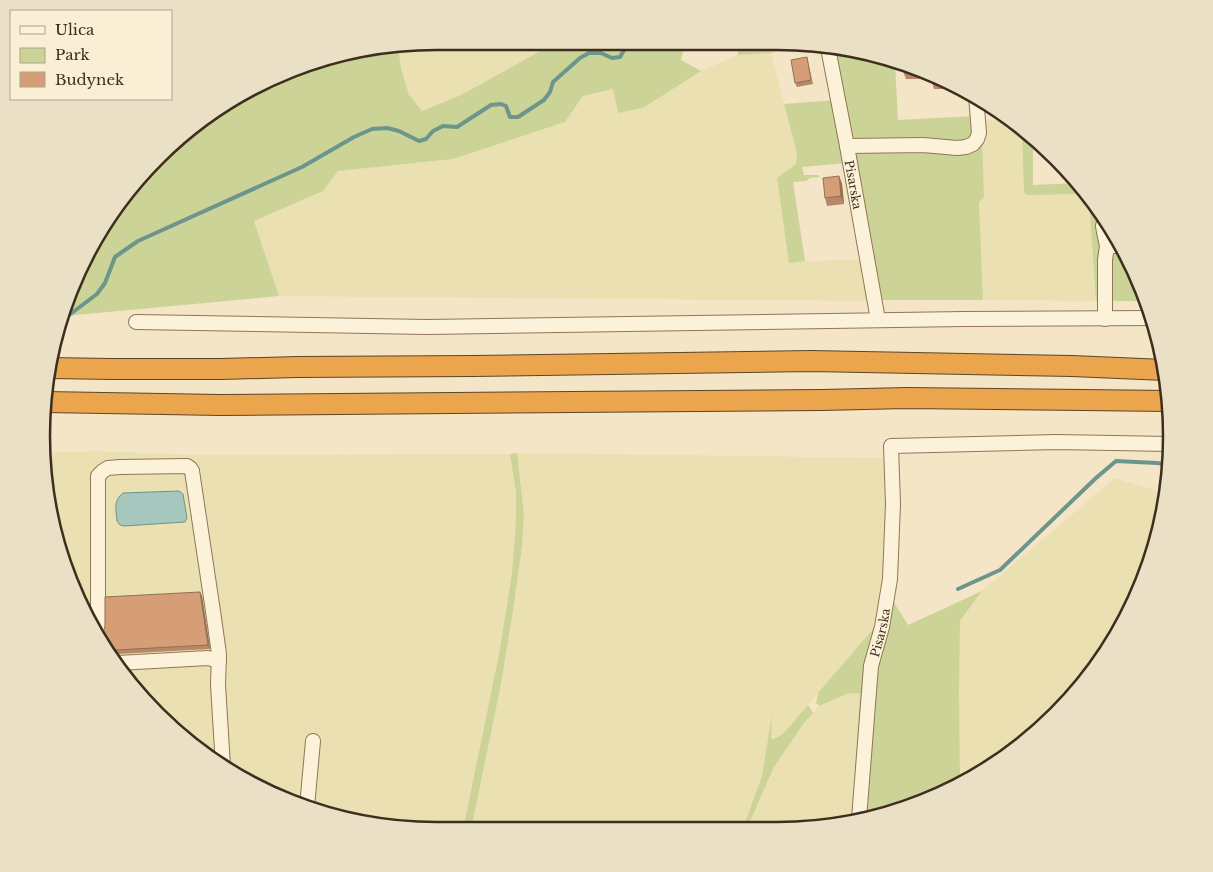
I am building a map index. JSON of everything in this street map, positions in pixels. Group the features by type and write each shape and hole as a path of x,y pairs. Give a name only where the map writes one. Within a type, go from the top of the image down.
{"highway":[{"path":"56,368 473,366 811,361 1072,366 1157,370"},
{"path":"52,402 221,406 907,398 1161,401"}],"street":[{"name":"Pisarska","path":"829,53 878,320"},
{"path":"847,146 923,145 966,147 977,140 979,133 977,106"},
{"path":"1104,232 1107,246 1105,260 1105,319"},
{"path":"1107,246 1113,246"},
{"path":"136,322 427,327 1145,318"},
{"name":"Pisarska","path":"860,813 871,666 882,627 890,579 891,446 1056,442 1163,444"},
{"path":"98,622 98,476 108,468 187,466 192,472 214,618 219,661 218,685 222,757"},
{"path":"123,662 208,658 219,661"},
{"path":"308,800 313,741"}],"shaded area":[{"path":"542,50 461,95 421,111 409,95 401,68 399,52"},
{"path":"771,53 797,153 796,164 777,178 789,262 863,260 868,301 279,296 254,221 323,191 338,171 453,159 565,122 583,96 614,89 618,113 643,108 701,71 738,55"},
{"path":"998,120 1022,138 1024,192 1027,195 1078,194 1090,211 1096,301 983,300 979,201 984,197 982,121"},
{"path":"97,451 194,455 510,454 516,492 512,572 500,649 465,822 386,819 361,815 312,802 288,793 243,770 222,757 181,726 146,691 130,671 102,629 79,584 70,560 57,511 51,453"},
{"path":"517,453 885,458 886,554 880,621 783,734 774,739 771,738 771,721 762,776 745,822 473,822 501,684 522,546 524,514"},
{"path":"1115,478 1159,492 1150,536 1134,584 1098,650 1067,691 1032,726 991,757 960,775 960,621 982,591"},
{"path":"860,693 852,815 802,821 750,822 774,767 804,723 819,706 847,694"}],"green space":[{"path":"542,50 683,50 681,60 701,71 643,108 618,113 613,89 583,96 565,122 453,159 338,171 323,191 254,221 279,296 69,316 79,288 102,243 115,222 146,181 181,146 222,115 243,102 288,79 312,70 361,57 399,52 401,68 409,95 422,111 461,95"},
{"path":"738,50 783,50 771,53 738,55"},
{"path":"832,54 895,68 898,120 975,116 976,128 969,143 851,140"},
{"path":"836,100 845,163 802,167 804,175 818,175 820,177 793,182 805,261 789,263 777,178 796,164 797,153 784,104"},
{"path":"982,133 984,197 979,202 983,300 877,300 852,149 956,150"},
{"path":"1022,138 1033,147 1033,185 1069,183 1078,194 1027,195 1024,192"},
{"path":"1090,211 1100,226 1102,301 1096,301"},
{"path":"1116,252 1139,301 1108,301 1110,256"},
{"path":"517,453 524,514 522,546 501,684 473,822 465,822 500,649 512,573 516,492 510,454"},
{"path":"982,591 960,621 960,775 925,793 863,812 876,663 893,601 908,625"},
{"path":"880,621 858,814 852,815 860,693 847,694 819,706 816,703 818,693"},
{"path":"808,705 813,713 774,767 750,822 745,822 762,776 772,714 771,738 774,739 783,734"}],"water":[{"path":"179,491 183,494 187,518 185,522 124,526 120,525 117,521 116,502 123,493"}],"building":[{"path":"807,57 811,80 795,83 791,60"},
{"path":"839,176 841,196 825,198 823,178"},
{"path":"200,592 208,645 115,650 103,631 105,626 105,597"}],"waterway":[{"path":"69,315 97,294 105,283 115,257 138,241 302,167 354,137 372,129 387,128 399,131 419,141 426,139 433,131 443,126 457,127 491,105 501,104 506,106 510,117 518,117 544,100 550,92 553,82 580,58 589,53 601,53 612,58 620,57 624,50"},
{"path":"958,589 1000,570 1116,461 1162,464"}]}
